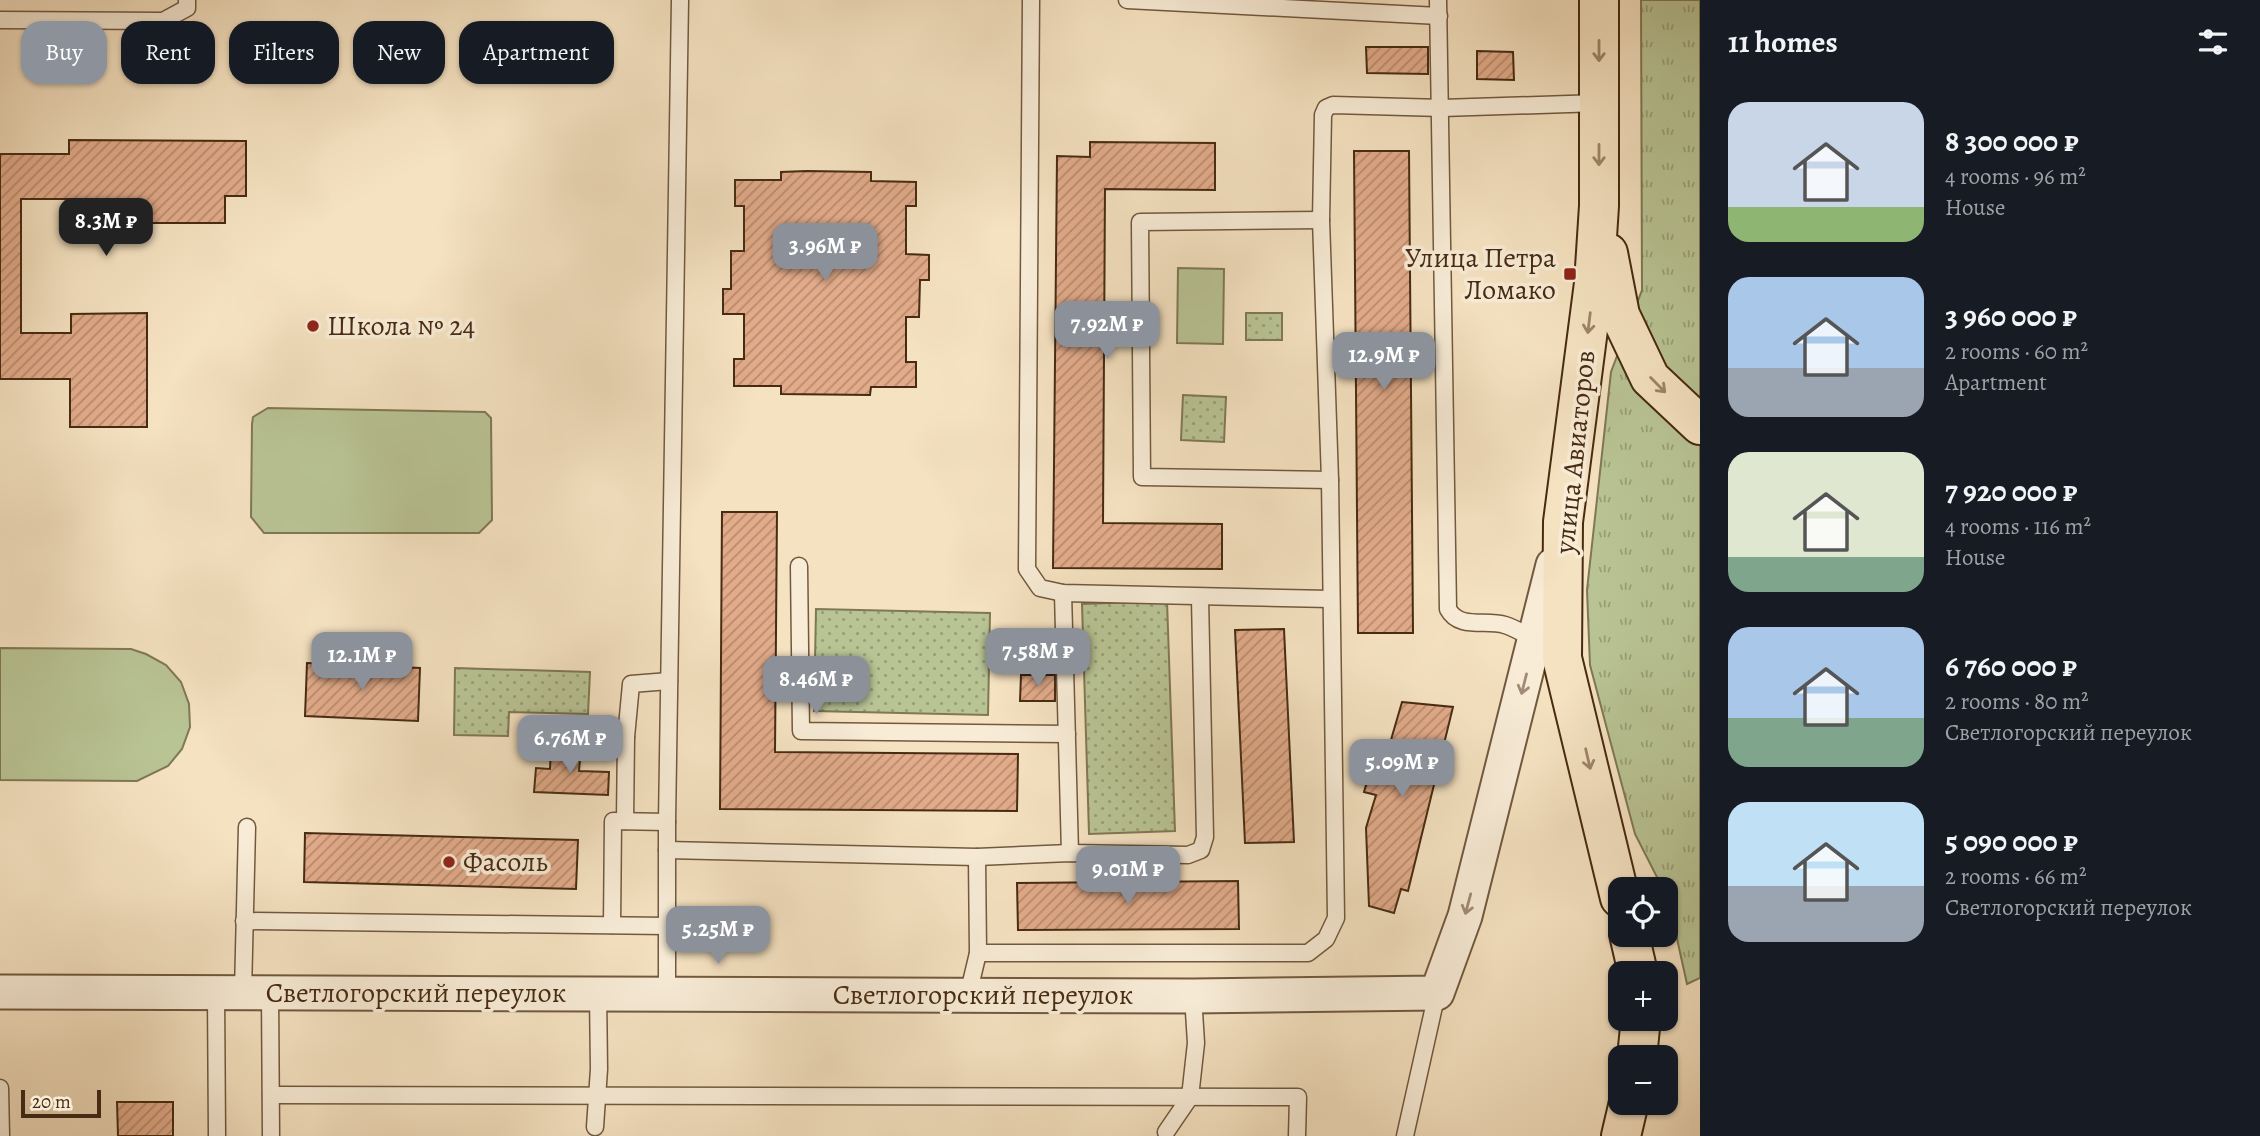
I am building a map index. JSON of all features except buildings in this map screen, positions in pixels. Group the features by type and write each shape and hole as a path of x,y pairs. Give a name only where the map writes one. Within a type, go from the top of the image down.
{"main road":[{"name":"улица Авиаторов","path":"1599,0 1599,206 1594,283 1563,523 1562,658 1615,877"},
{"path":"1599,206 1620,315 1650,378 1700,425"},
{"path":"1621,1136 1626,1115"}],"street":[{"path":"1437,993 1465,915 1536,640 1563,523"},
{"name":"Светлогорский переулок","path":"0,992 1193,996 1437,993"}],"lane":[{"path":"0,20 163,21 187,8 187,0"},
{"path":"667,993 667,822 680,0"},
{"path":"1031,0 1027,569 1040,587 1063,593 1330,600"},
{"path":"1127,0 1439,8 1448,610 1452,617 1461,621 1503,624 1536,640"},
{"path":"978,953 1308,953 1326,939 1336,918 1330,480 1321,220 1326,108 1442,108 1599,103"},
{"path":"1321,220 1140,222 1142,477 1330,480"},
{"path":"799,566 801,731 1067,734"},
{"path":"1063,593 1070,853"},
{"path":"667,850 977,857 1070,853 1188,855 1201,850 1205,837 1200,597"},
{"path":"625,821 626,737 631,684 669,681"},
{"path":"531,749 530,735 626,737"},
{"path":"612,925 613,821 667,822"},
{"path":"217,1136 243,993 247,827"},
{"path":"968,995 978,953 977,857"},
{"path":"244,921 667,926"},
{"path":"243,993 271,1095 271,1136"},
{"path":"595,1127 598,993"},
{"path":"1405,1136 1437,993"},
{"path":"1166,1132 1190,1097 1196,1043 1193,996"},
{"path":"0,1088 1,1136"},
{"path":"271,1095 1298,1097 1297,1136"}],"green space":[{"path":"1641,0 1700,0 1700,978 1687,984 1678,943 1678,877 1657,877 1635,834 1590,665 1587,590 1611,372 1642,290"},
{"path":"1178,268 1224,269 1223,344 1177,343"},
{"path":"1246,313 1282,313 1282,340 1246,340"},
{"path":"1183,395 1226,397 1224,442 1181,440"},
{"path":"268,408 485,412 491,418 492,520 479,533 264,533 251,517 252,424 253,417"},
{"path":"1167,601 1175,831 1089,834 1082,604"},
{"path":"816,609 990,613 988,715 814,711"},
{"path":"0,648 131,649 166,665 181,682 189,704 190,727 182,749 168,766 137,781 0,780"},
{"path":"455,668 590,672 588,714 509,712 508,736 454,735"}],"place":[{"name":"Улица Петра Ломако","path":"1570,274"},
{"name":"Школа № 24","path":"313,326"},
{"name":"Фасоль","path":"449,862"}]}
